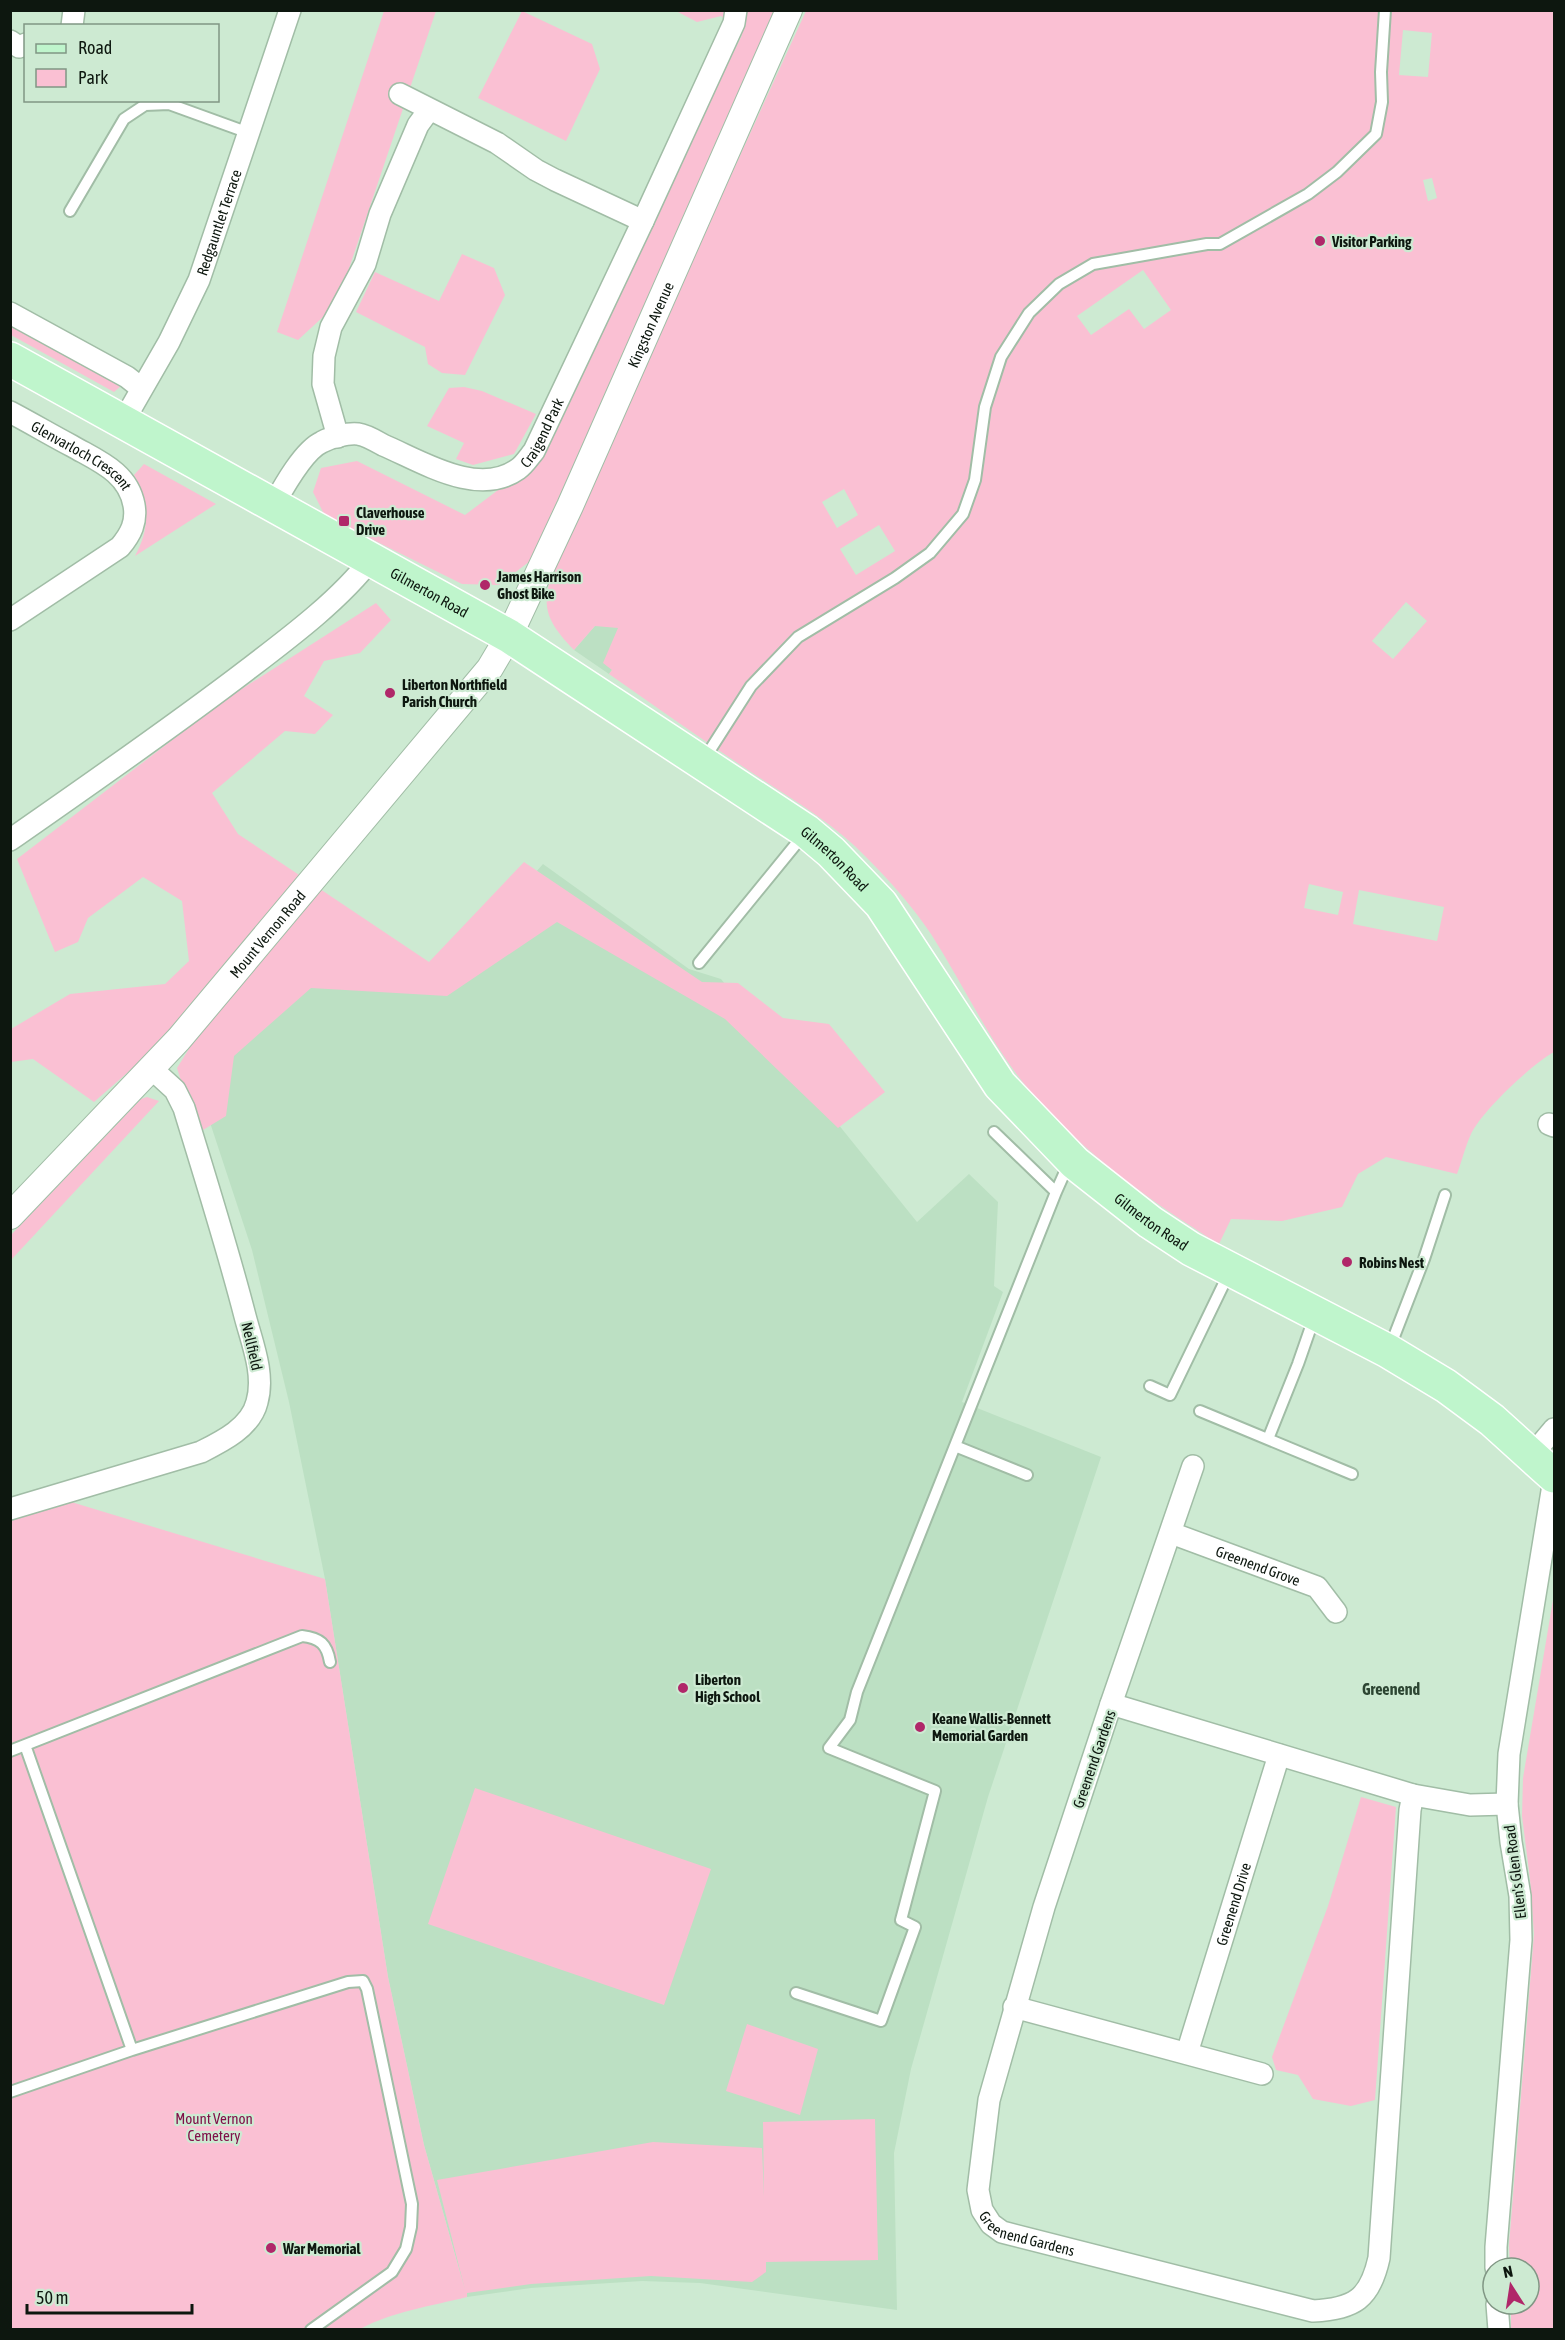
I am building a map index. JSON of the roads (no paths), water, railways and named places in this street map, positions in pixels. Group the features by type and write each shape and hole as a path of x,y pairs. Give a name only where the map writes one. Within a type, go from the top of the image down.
{"main road":[{"name":"Gilmerton Road","path":"10,359 509,636 806,831 831,852 880,904 1000,1085 1075,1163 1150,1222 1191,1249 1316,1312 1446,1386 1492,1420 1547,1470"}],"street":[{"name":"Redgauntlet Terrace","path":"123,422 169,342 200,280 290,10"},
{"name":"Craigend Park","path":"274,504 284,486 320,442 359,434 447,472 470,479 494,478 519,469 534,451 643,221 734,23 736,10"},
{"name":"Kingston Avenue","path":"509,636 570,506 789,10"},
{"path":"10,41 19,47 24,45"},
{"path":"400,94 497,143 555,180 643,221"},
{"path":"338,437 323,384 324,356 331,327 365,264 380,214 418,125 429,110"},
{"path":"10,313 127,377 141,388"},
{"name":"Glenvarloch Crescent","path":"10,412 112,469 128,484 135,510 135,523 130,535 120,547 10,620"},
{"path":"10,840 190,713 276,648 357,578 372,558"},
{"name":"Mount Vernon Road","path":"10,1216 152,1069 410,766 490,668 509,636"},
{"name":"Nellfield","path":"10,1509 201,1452 223,1442 239,1428 252,1416 257,1401 260,1383 257,1364 239,1292 184,1108 175,1090 152,1069"},
{"path":"1547,1470 1554,1429"},
{"path":"1111,1704 1193,1466"},
{"name":"Ellen's Glen Road","path":"1496,2256 1521,1940 1520,1896 1507,1804 1509,1754 1547,1470"},
{"name":"Greenend Grove","path":"1170,1533 1317,1587 1336,1612"},
{"name":"Greenend Gardens","path":"1413,1795 1400,1934 1379,2258 1368,2290 1357,2301 1336,2310 1313,2311 1002,2232 991,2224 982,2210 978,2190 988,2100 1044,1907 1111,1704 1413,1795 1470,1805 1507,1804"},
{"name":"Greenend Drive","path":"1187,2053 1279,1755"},
{"path":"1014,2007 1262,2074"}],"lane":[{"path":"703,762 751,686 798,637 895,578 930,553 963,514 975,480 985,407 1000,357 1029,313 1059,284 1093,264 1207,244 1220,244 1308,194 1337,172 1376,134 1382,102 1381,72 1385,10"},
{"path":"70,211 124,119 145,105 169,104 249,132"},
{"path":"699,963 806,831"},
{"path":"994,1132 1056,1192"},
{"path":"796,1993 881,2021 915,1928 901,1920 934,1791 829,1748 850,1720 857,1692 1056,1192 1064,1174 1075,1163"},
{"path":"1388,1351 1424,1259 1445,1195"},
{"path":"1150,1386 1170,1395 1231,1270"},
{"path":"1268,1439 1298,1365 1316,1312"},
{"path":"1200,1411 1352,1474"},
{"path":"955,1446 1027,1475"},
{"path":"10,1751 302,1636 316,1637 328,1648 330,1662"},
{"path":"25,1745 132,2050"},
{"path":"10,2092 132,2050 348,1982 363,1981 367,1989 398,2128 412,2204 411,2227 406,2249 392,2271 310,2330"}],"place":[{"name":"Visitor Parking","path":"1320,241"},
{"name":"Claverhouse Drive","path":"344,521"},
{"name":"James Harrison Ghost Bike","path":"485,585"},
{"name":"Liberton Northfield Parish Church","path":"390,693"},
{"name":"Robins Nest","path":"1347,1262"},
{"name":"Liberton High School","path":"683,1688"},
{"name":"Keane Wallis-Bennett Memorial Garden","path":"920,1727"},
{"name":"War Memorial","path":"271,2248"}],"district":[{"name":"Greenend","path":"1391,1689"}],"park label":[{"name":"Mount Vernon Cemetery","path":"214,2126"}]}
